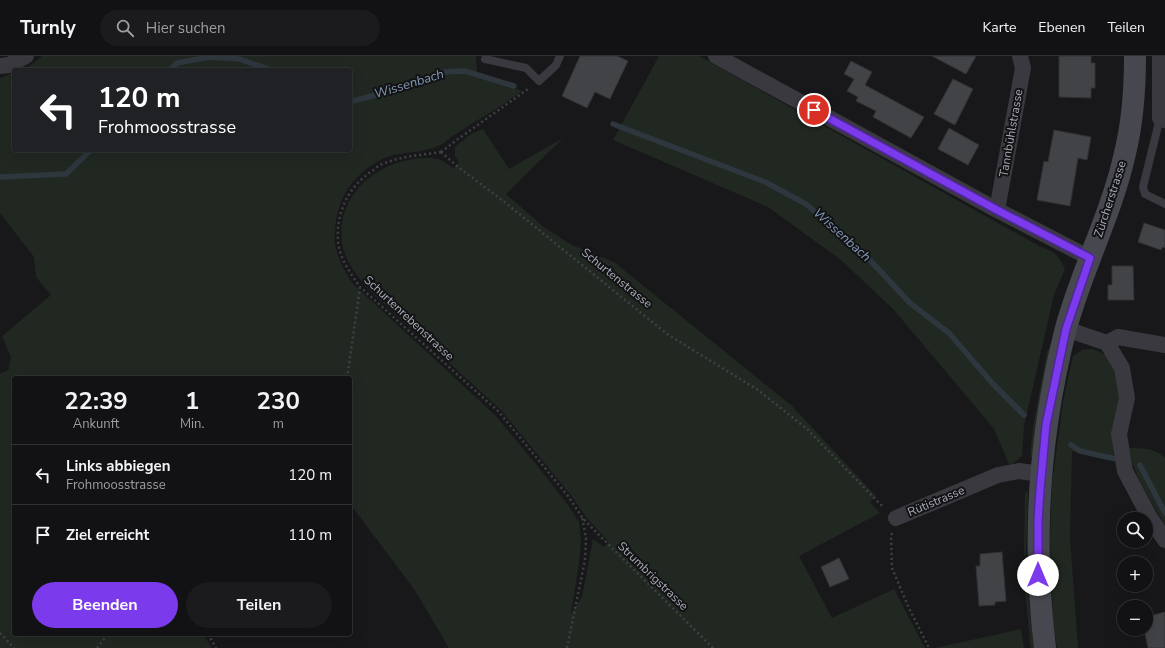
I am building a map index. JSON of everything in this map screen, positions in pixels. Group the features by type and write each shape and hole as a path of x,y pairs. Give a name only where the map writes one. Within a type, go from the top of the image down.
{"main road":[{"name":"Zürcherstrasse","path":"1045,648 1038,575 1038,521 1046,425 1066,329 1090,258 1107,214 1125,153 1135,94 1135,56"}],"street":[{"path":"0,66 9,65 26,56"},
{"path":"716,56 997,210 1090,258"},
{"name":"Tannbühlstrasse","path":"997,210 1023,68 1020,56"},
{"path":"1160,56 1163,119"},
{"path":"1066,329 1107,343 1122,368 1126,398 1119,434 1125,471 1149,516 1165,540"},
{"path":"1107,343 1118,337 1165,345"},
{"name":"Rütistrasse","path":"896,518 998,475 1019,471 1041,474"}],"lane":[{"path":"485,59 526,68 539,81 556,65 560,56"},
{"path":"1163,119 1143,186 1145,194 1165,204"}],"path":[{"path":"441,152 458,138 539,81"},
{"name":"Schurtenrebenstrasse","path":"441,152 404,156 383,163 362,177 347,196 339,218 338,242 346,265 360,287 498,412 568,496 582,517"},
{"name":"Schurtenstrasse","path":"441,152 667,334 758,390 807,429 880,505 896,518"},
{"path":"346,376 360,287"},
{"path":"567,648 585,560 586,538 582,517"},
{"name":"Strumbrigstrasse","path":"582,517 635,572 713,648"},
{"name":"Rütistrasse","path":"896,518 891,537 892,568 908,606 929,648"},
{"path":"0,633 14,648"},
{"path":"97,648 106,636"},
{"path":"209,636 216,648"}],"shaded area":[{"path":"42,56 476,56 477,73 522,91 443,143 427,150 400,154 382,159 361,173 349,187 340,204 336,222 336,249 339,259 352,283 495,415 536,464 568,505 579,522 581,540 579,563 571,614 582,597 593,539 604,547 609,542 586,517 570,494 501,410 373,294 349,264 342,242 342,226 345,211 351,198 360,186 372,176 399,162 417,159 438,159 454,168 459,163 455,156 455,147 471,134 483,129 509,169 563,138 506,194 545,228 572,245 614,262 792,406 876,496 870,502 880,513 799,556 832,618 894,589 925,648 449,648 414,589 352,507 352,376 12,376 12,636 204,636 212,648 0,648 0,374 8,370 11,357 2,336 51,295 36,277 34,257 0,213 0,78 12,73 12,152 352,152 352,68 24,68 31,65"},
{"path":"659,56 699,56 1049,251 1061,260 1065,269 1054,295 1024,426 1022,456 1010,466 994,429 894,310 841,260 768,207 613,140"},
{"path":"1049,349 1032,457 1030,458 1033,427 1047,351"},
{"path":"1093,349 1106,355 1115,367 1119,396 1112,436 1114,459 1072,451 1070,538 1078,648 1057,648 1053,622 1050,541 1052,484 1063,402 1073,356 1082,350"},
{"path":"1129,448 1153,450 1165,458 1165,525 1141,484 1133,465"},
{"path":"1025,493 1028,493 1025,556"},
{"path":"1025,586 1027,588 1034,648 1031,648 1030,642"},
{"path":"1021,629 1024,648 935,648"}],"building":[{"path":"580,56 617,56 628,61 610,99 595,92 587,108 562,96"},
{"path":"932,56 976,56 966,74"},
{"path":"1059,56 1091,56 1091,63 1095,63 1095,88 1091,88 1091,98 1059,97"},
{"path":"851,61 872,72 865,85 924,117 911,138 873,117 876,111 856,101 858,97 847,91 854,79 844,74"},
{"path":"953,79 973,89 955,125 934,114"},
{"path":"949,128 979,145 968,165 938,149"},
{"path":"1054,130 1091,137 1087,160 1078,158 1070,206 1037,200 1044,161 1048,162"},
{"path":"1144,223 1165,230 1165,248 1162,247 1161,250 1138,242"},
{"path":"1112,266 1133,266 1134,300 1108,300 1108,285 1112,285"},
{"path":"1002,552 1006,601 995,602 995,605 979,606 976,566 980,566 980,554"},
{"path":"839,558 849,579 830,587 821,567"},
{"path":"1165,612 1165,648 1148,648 1145,636 1153,636 1153,615"}],"waterway":[{"name":"Wissenbach","path":"172,68 177,63 210,57 239,59 265,68"},
{"name":"Wissenbach","path":"352,100 398,89 444,72 465,71 514,86"},
{"name":"Wissenbach","path":"613,124 765,182 806,204 867,257 910,303 949,333 993,384 1024,415"},
{"name":"Wissenbach","path":"0,177 66,174 89,152"},
{"name":"Wissenbach","path":"1071,445 1080,451 1116,459"},
{"name":"Wissenbach","path":"1140,465 1165,513"}],"route":[{"path":"814,110 997,210 1090,258 1066,329 1046,425 1038,521 1038,575"}]}
